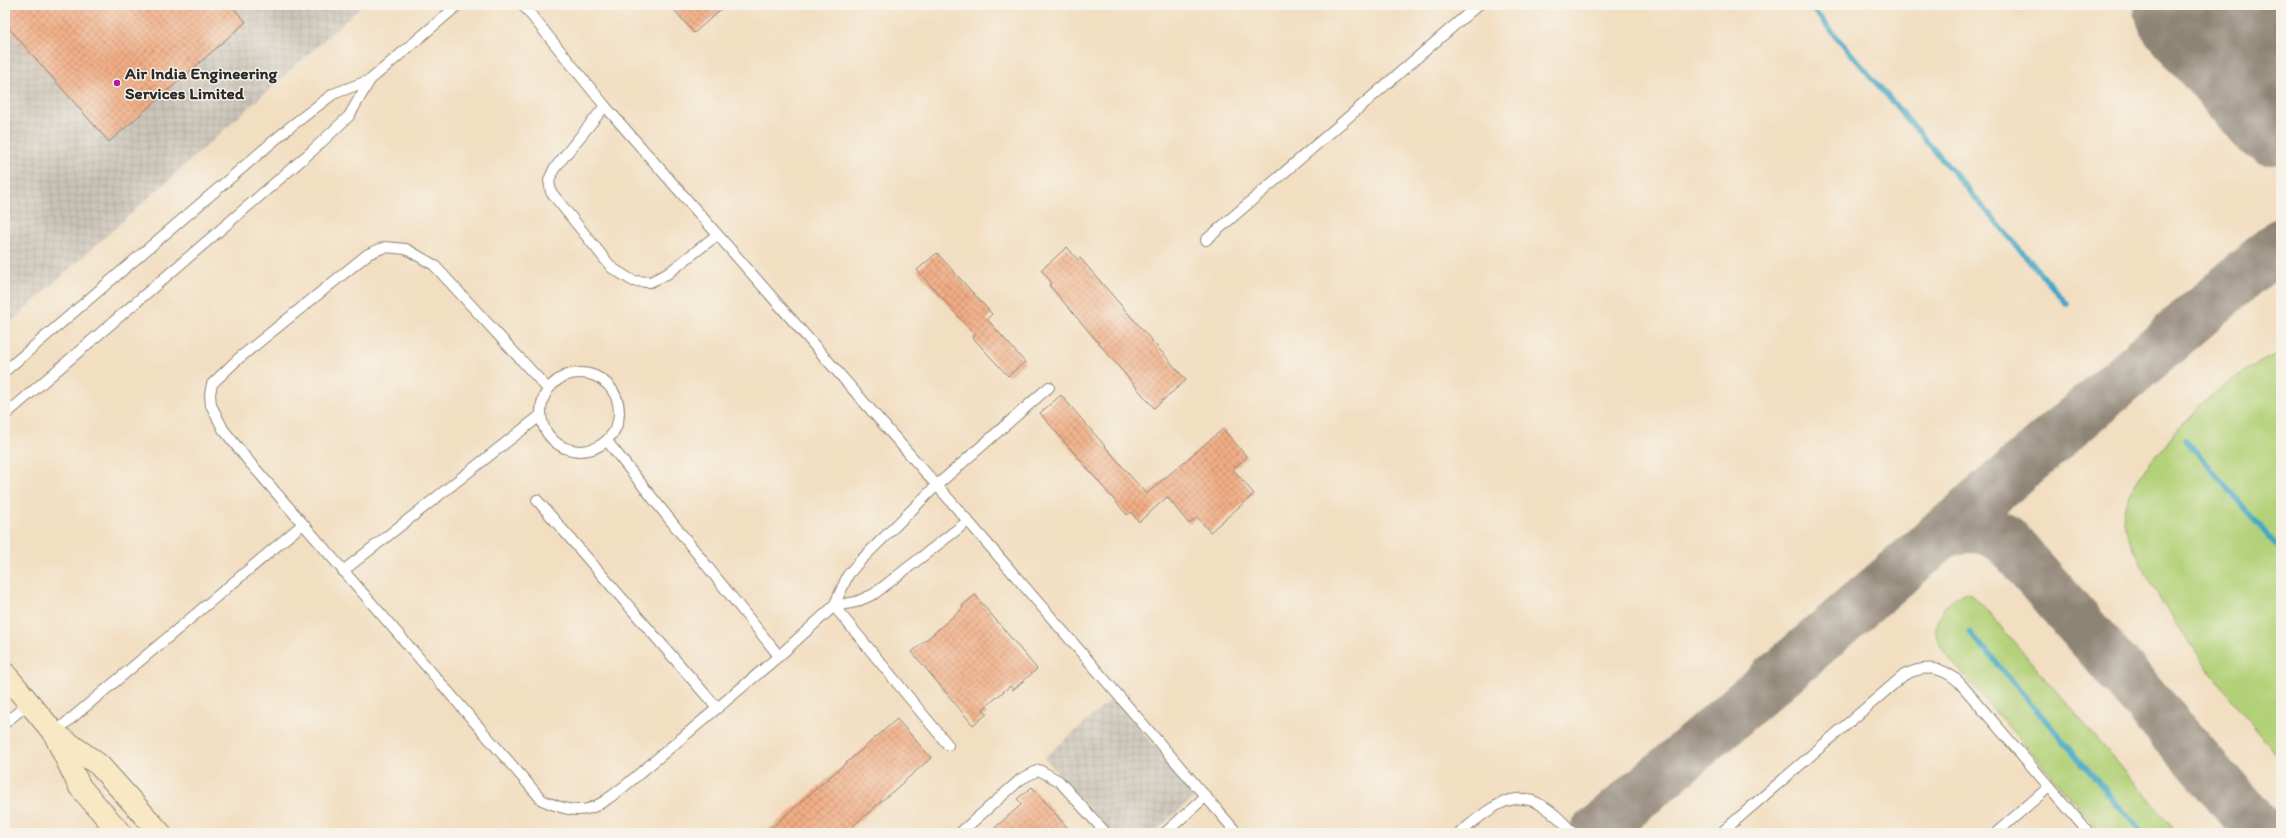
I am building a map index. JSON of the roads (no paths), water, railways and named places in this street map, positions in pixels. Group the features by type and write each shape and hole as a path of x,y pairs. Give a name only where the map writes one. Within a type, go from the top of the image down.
{"street":[{"path":"5,674 54,733 80,787 120,833"},
{"path":"54,733 99,765 160,833"}],"lane":[{"path":"5,371 290,127 334,94 370,80 458,5"},
{"path":"523,5 605,106 968,521 1237,833"},
{"path":"1206,240 1478,5"},
{"path":"5,415 312,151 349,116 370,80"},
{"path":"605,106 554,169 549,180 551,192 612,268 633,281 650,282 666,274 717,235"},
{"path":"548,389 434,265 406,249 385,247 368,254 238,359 212,384 210,394 211,405 223,429 343,571 542,800 562,809 585,811 603,803 779,656 834,606 848,575 858,563 936,486 1050,387"},
{"path":"572,374 586,374 600,379 610,388 617,401 619,415 616,429 607,441 595,449 580,452 566,449 553,440 544,429 541,415 543,400 548,389 559,379 572,374"},
{"path":"343,571 541,415"},
{"path":"607,441 779,656"},
{"path":"537,500 717,708"},
{"path":"834,606 856,602 874,594 968,521"},
{"path":"54,733 303,524"},
{"path":"834,606 948,745"},
{"path":"1721,833 1904,675 1914,670 1925,668 1943,670 1958,682 2089,833"},
{"path":"5,723 29,703"},
{"path":"960,833 1021,779 1039,770 1059,781 1106,833"},
{"path":"1996,833 2049,787"},
{"path":"1165,833 1206,797"},
{"path":"1460,833 1497,804 1513,798 1528,799 1545,807 1573,833"}],"waterway":[{"path":"1809,5 2067,304"},
{"path":"2186,440 2281,551"},
{"path":"1970,632 2142,833"}],"place":[{"name":"Air India Engineering Services Limited","path":"117,83"}]}
